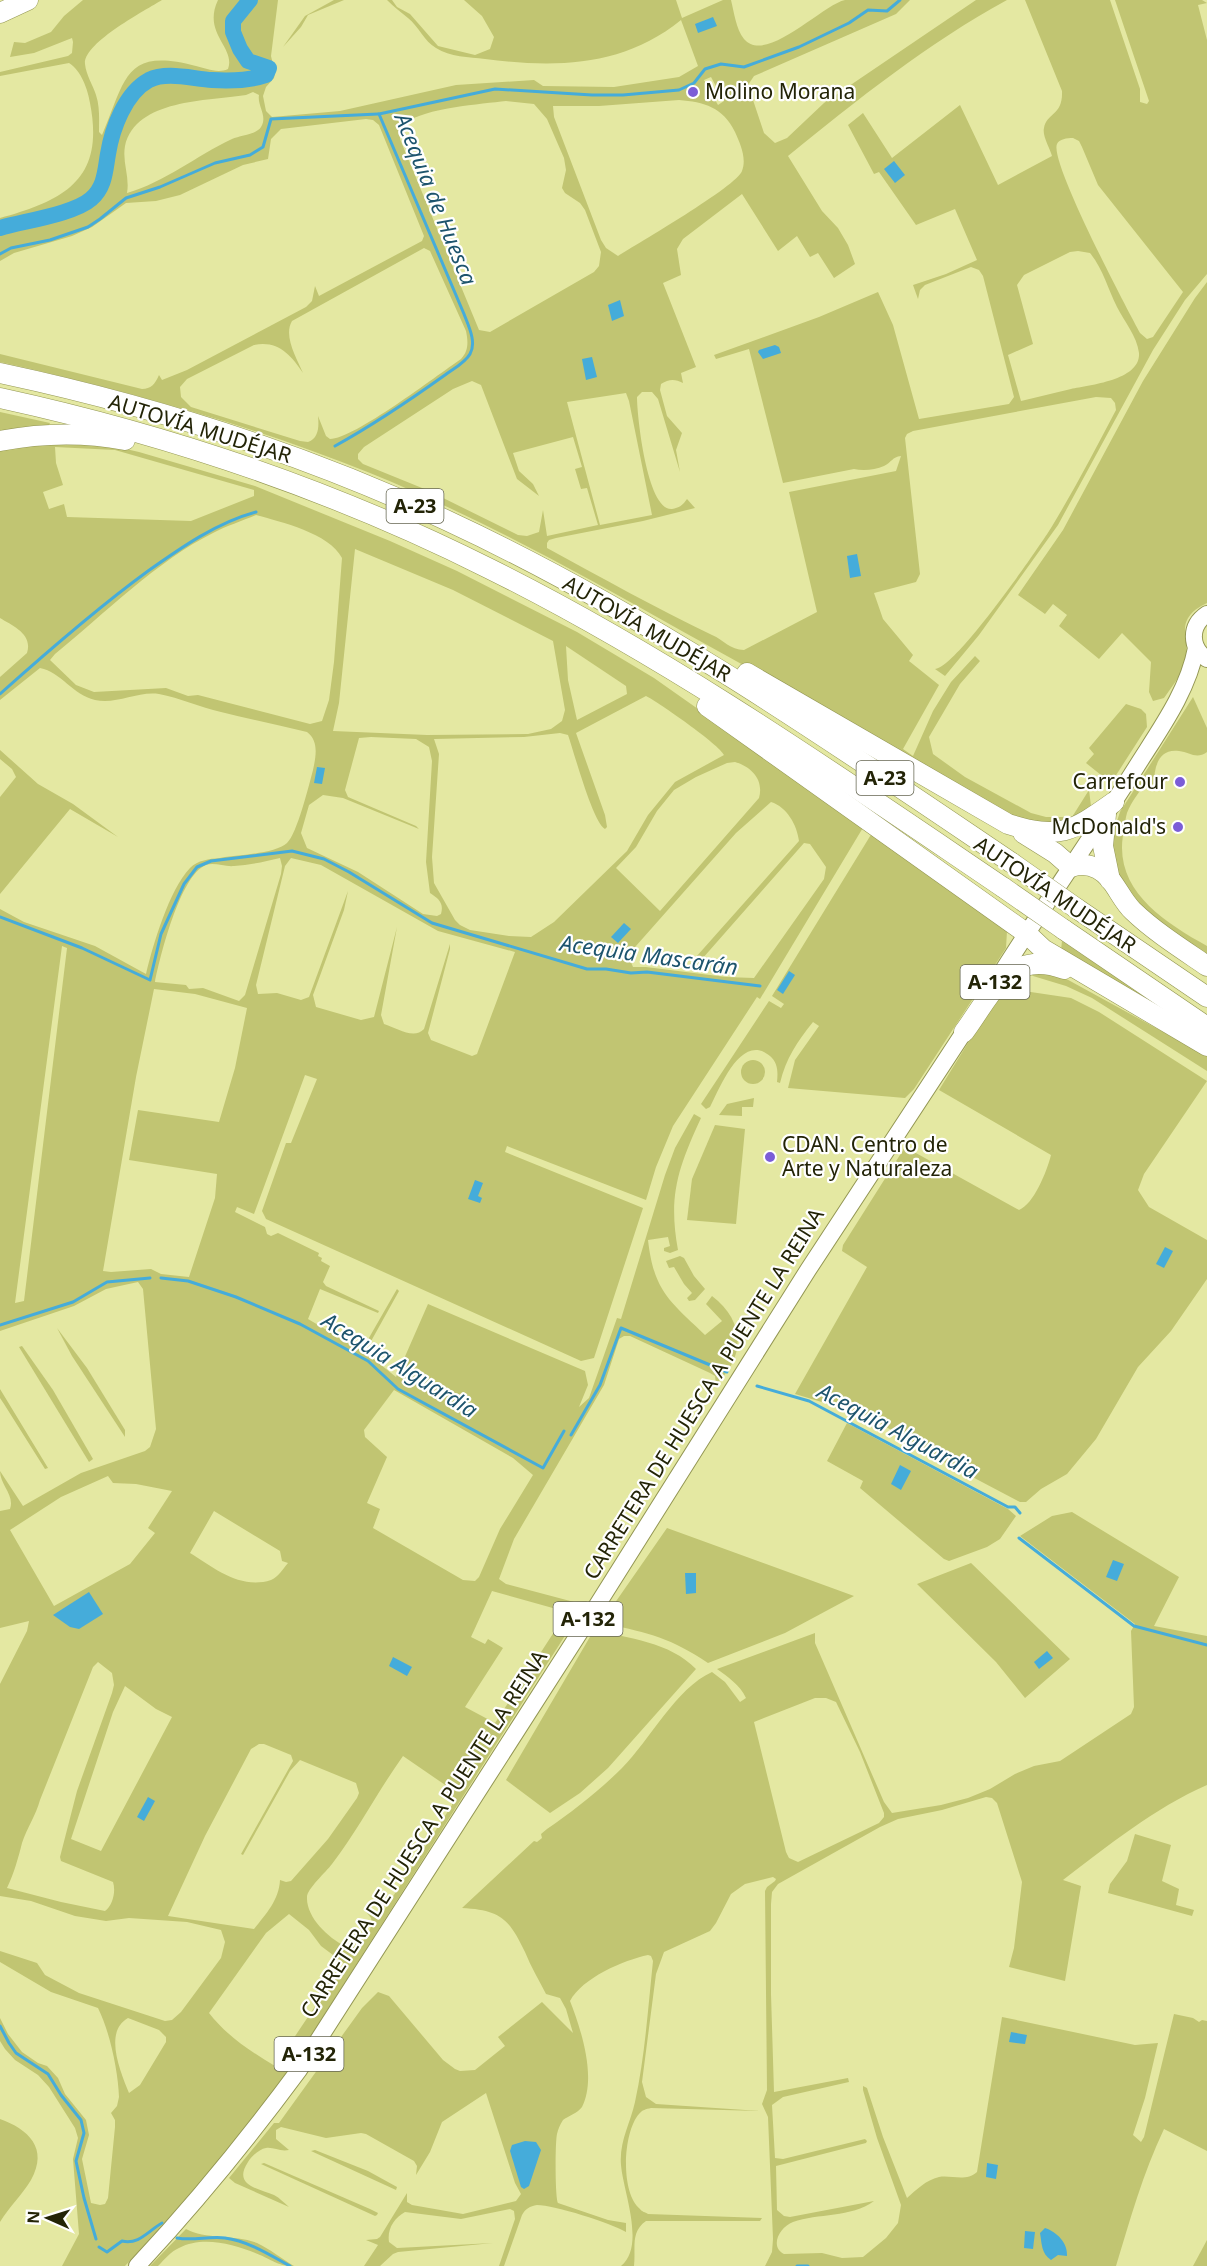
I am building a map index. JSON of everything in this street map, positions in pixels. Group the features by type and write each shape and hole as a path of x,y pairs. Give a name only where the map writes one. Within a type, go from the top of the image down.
{"highway":[{"path":"0,13 28,0"},
{"name":"AUTOVÍA MUDÉJAR","path":"0,373 89,393 177,417 307,461 449,521 598,598 768,700 1207,997"},
{"name":"AUTOVÍA MUDÉJAR","path":"0,398 149,436 244,465 330,497 435,542 530,589 714,696 809,757 1207,1027"},
{"path":"0,441 49,435 103,436 160,447 230,469 244,465"},
{"path":"598,598 618,601 626,605 783,693 1008,824 1056,853 1071,867 1079,864 1091,866 1104,873 1124,901 1142,919 1207,966"},
{"path":"616,637 631,654 1026,933 1043,949 1207,1046"},
{"path":"1008,824 1035,832 1063,832 1080,826 1110,808"},
{"path":"1110,808 1103,846 1110,880"},
{"path":"964,1032 996,987 1017,968 1028,964 1042,964 1057,966 1076,975 1086,975"}],"main road":[{"name":"A-132","path":"1110,808 1202,654 1194,639 1195,629 1199,620 1207,614"},
{"name":"A-132","path":"1180,694 1207,669"},
{"name":"CARRETERA DE HUESCA A PUENTE LA REINA","path":"137,2266 224,2168 299,2070 808,1270 1026,933 1110,808"}],"green space":[{"path":"83,0 162,0 104,37 87,56 85,64 95,91 99,113 99,132 102,135 123,84 131,72 141,65 154,61 172,61 216,71 228,69 228,54 214,22 218,0 278,0 271,56 275,73 263,96 266,111 272,117 340,111 456,85 534,80 543,86 614,87 679,77 698,66 681,20 659,36 612,55 563,63 511,62 460,56 441,51 428,42 412,22 387,0 392,0 397,7 410,14 438,46 475,55 490,49 494,37 482,16 464,0 676,0 682,18 723,0 731,0 739,30 744,39 754,45 766,45 845,0 910,0 896,14 754,76 748,85 764,133 775,143 787,138 824,103 976,0 1007,0 921,53 788,156 822,211 838,228 855,264 834,278 818,253 810,257 797,236 778,251 742,194 683,239 677,249 681,275 663,283 696,367 681,373 683,383 675,380 667,381 661,384 660,390 667,416 682,433 676,450 680,472 658,399 652,392 642,392 637,397 641,441 656,495 663,506 672,509 681,506 687,499 695,508 556,538 547,543 547,548 609,582 731,647 744,650 817,612 789,492 896,471 901,456 877,468 854,469 783,483 749,349 716,359 714,355 819,317 878,292 893,325 919,419 1009,404 1014,397 983,276 979,270 971,267 925,285 920,290 918,299 913,285 977,260 955,209 916,225 879,172 874,174 848,125 863,113 892,158 960,105 998,185 1052,156 1044,128 1048,119 1058,109 1062,99 1062,91 1025,0 1110,0 1140,89 1140,102 1147,104 1149,101 1115,0 1202,0 1207,3 1198,5 1207,40 1207,274 1185,300 1153,350 1058,525 979,635 945,676 935,669 945,664 977,630 1051,528 1116,410 1111,398 1096,397 907,434 905,438 920,574 916,582 874,593 883,619 913,655 909,661 939,685 903,749 913,756 933,711 951,682 975,656 980,661 960,684 929,737 933,754 965,777 1031,813 1046,817 1072,817 1089,790 1091,806 1071,824 1027,825 566,567 450,508 370,473 233,424 94,384 0,362 0,354 142,389 148,388 159,375 162,380 187,370 306,307 312,301 315,286 319,296 422,241 424,236 379,125 373,120 366,119 281,129 271,139 268,159 243,165 180,195 156,201 126,203 92,227 72,236 14,253 0,261 0,218 44,203 61,194 75,182 85,168 91,150 93,129 89,98 83,81 73,66 69,63 0,76 0,72 68,56 72,53 72,38 34,53 10,57 14,42 25,43 51,32 64,16","holes":["711,77 724,101 718,105 704,80","253,92 259,95 263,123 259,130 232,139 167,176 127,193 128,181 124,158 125,146 132,131 143,119 158,111 193,101 246,95","679,100 705,104 719,111 735,132 743,156 742,171 706,201 618,256 606,248 601,240 554,117 553,106 599,106","506,101 534,104 547,119 564,158 566,170 562,188 585,210 601,252 599,266 594,272 490,332 479,330 400,139 403,126 414,118 454,108","1068,138 1079,141 1098,185 1183,292 1153,337 1147,339 1140,333 1076,205 1058,156 1058,142","424,248 430,251 466,331 467,346 461,359 395,405 357,429 330,439 326,436 318,416 318,428 314,438 308,442 300,441 191,407 181,397 180,387 187,379 254,345 270,345 283,350 303,373 290,340 292,321","1070,252 1090,253 1136,341 1139,353 1132,369 1113,380 1021,401 1008,355 1033,344 1017,285 1024,275","472,381 481,385 517,479 539,496 533,484 519,471 513,453 573,437 582,467 575,469 581,489 587,488 598,525 547,536 543,510 539,532 527,536 518,535 427,490 363,464 358,459 358,454 364,447 453,389","626,393 652,515 600,525 567,402"]},
{"path":"334,0 344,0 308,15 301,27 283,47 305,16"},
{"path":"1207,282 1207,603 1189,617 1186,624 1186,656 1180,674 1164,698 1153,701 1149,692 1151,662 1122,633 1099,659 1059,626 1067,615 1053,604 1045,614 1018,595 1063,530 1143,381"},
{"path":"0,412 50,423 48,427 0,434"},
{"path":"63,443 117,447 139,452 255,486 390,541 457,571 577,632 654,678 864,826 760,999 757,997 673,1126 656,1167 646,1200 507,1146 505,1152 643,1208 594,1358 581,1361 266,1219 262,1211 286,1143 291,1143 317,1079 305,1075 254,1214 237,1207 235,1212 265,1227 267,1234 271,1236 278,1233 319,1253 321,1261 330,1266 323,1282 326,1286 379,1311 378,1313 320,1289 308,1319 359,1349 366,1343 397,1289 399,1291 365,1352 396,1377 428,1304 585,1371 588,1385 579,1407 589,1398 617,1318 621,1319 665,1175 675,1148 694,1114 701,1118 686,1152 675,1198 674,1214 678,1250 670,1253 664,1251 664,1248 670,1246 668,1237 648,1240 651,1258 659,1284 673,1304 705,1335 722,1321 706,1304 712,1296 723,1306 731,1316 736,1328 737,1351 726,1373 716,1384 715,1376 710,1373 630,1336 619,1339 604,1385 514,1539 499,1579 506,1584 574,1602 587,1601 295,2061 263,2107 198,2188 125,2266 62,2266 79,2234 73,2159 78,2138 75,2128 49,2087 38,2075 15,2060 0,2041 0,2018 8,2034 22,2052 47,2066 58,2078 65,2094 86,2120 89,2135 82,2159 91,2203 100,2205 105,2204 108,2198 115,2127 115,2120 111,2113 117,2106 119,2097 113,2052 106,2028 98,2008 51,1992 0,1962 0,1951 37,1963 45,1975 79,1993 165,2021 172,2020 181,2012 221,1958 225,1942 221,1930 187,1922 129,1918 106,1921 75,1916 31,1901 0,1896 0,1684 27,1631 29,1621 0,1628 0,1511 10,1509 11,1499 0,1471 23,1506 81,1473 145,1451 150,1447 156,1429 143,1289 138,1282 106,1289 74,1306 0,1331 0,909 24,922 95,946 146,974 157,934 169,904 182,878 190,868 204,860 274,850 291,838 313,770 316,749 307,732 221,712 159,694 143,694 111,701 95,700 80,693 54,674 40,668 0,700 0,677 27,653 28,646 21,631 0,618 0,449","holes":["55,447 115,450 254,490 254,496 191,521 67,517 64,504 49,509 43,492 63,485 56,463","256,515 316,535 336,549 342,558 334,662 329,700 322,721 310,724 198,695 188,696 166,688 94,692 76,685 50,660 151,573 192,544","355,549 453,590 553,641 565,710 562,721 551,729 528,734 427,735 333,731 339,703","566,646 626,686 627,694 577,720 568,680","646,696 701,734 724,755 675,782 648,815 627,851 554,922 531,937 470,930 460,925 434,883 432,857 439,754 434,739 524,737 560,733 568,735 595,814 600,824 605,829 607,827 605,815 576,733","359,738 416,739 429,747 432,761 426,862 430,893 438,899 442,907 441,914 437,916 423,914 358,872 307,848 301,833 309,805 323,795 343,798 419,829 348,797 345,790","735,762 747,767 755,775 760,785 759,798 660,911 616,868 636,847 657,811 674,790 727,763","771,802 782,808 793,823 799,841 688,966 695,967 804,843 810,844 826,867 824,879 754,978 633,967 628,955 736,833","280,858 281,874 245,995 239,1001 203,988 189,989 186,985 155,982 173,918 188,884 197,872 209,864 234,866","291,858 321,865 438,931 515,952 477,1054 472,1056 431,1040 428,1033 450,944 424,1029 410,1033 384,1024 381,1015 397,927 374,1017 361,1020 316,1007 313,995 344,910 348,891 309,997 301,1000 277,993 258,994 256,985 285,866","62,946 67,948 24,1301 15,1303","154,989 195,994 247,1008 235,1068 219,1122 138,1110 129,1160 217,1174 215,1198 189,1277 161,1274 151,1269 103,1271 136,1077","394,1390 513,1458 533,1475 500,1529 479,1577 475,1581 463,1580 373,1528 380,1509 367,1503 387,1457 365,1437 364,1430","108,1476 113,1483 136,1484 172,1491 148,1528 155,1533 130,1564 54,1606 10,1530 61,1497","214,1511 280,1551 282,1561 288,1563 274,1579 260,1582 239,1580 218,1571 190,1553","492,1591 567,1612 495,1723 465,1707 503,1648 488,1639 485,1644 471,1637","98,1662 112,1673 114,1685 77,1791 60,1857 61,1861 113,1882 113,1898 105,1911 7,1888 24,1837 93,1667","125,1686 156,1709 172,1717 101,1851 71,1839 113,1712","264,1744 291,1755 293,1761 241,1854 243,1855 290,1771 300,1760 356,1783 359,1793 328,1839 291,1881 280,1880 274,1900 254,1929 168,1916 205,1836 251,1749","403,1756 451,1789 452,1805 381,1915 377,1917 364,1909 371,1918 370,1929 360,1944 350,1947 338,1942 319,1926 310,1912 307,1897 313,1885 341,1851","289,1914 309,1930 321,1946 345,1964 275,2066 248,2049 223,2029 209,2013 266,1933","128,2018 159,2030 166,2037 166,2042 140,2085 129,2093 116,2053 116,2033"]},
{"path":"1193,697 1207,728 1207,752 1196,755 1172,751 1162,756 1156,766 1154,784 1144,785 1129,809 1122,847 1124,866 1142,899 1172,925 1207,946 1207,957 1140,908 1120,880 1112,858 1112,836 1120,812"},
{"path":"1126,704 1141,709 1146,714 1147,727 1111,783 1086,763 1094,754 1089,748"},
{"path":"0,750 38,784 73,804 118,837 70,809 0,894 0,797 16,777 12,769 0,759"},
{"path":"872,833 1007,931 1006,948 914,1089 905,1098 788,1088 795,1060 819,1026 813,1022 793,1051 780,1083 777,1082 777,1068 773,1059 760,1051 750,1051 733,1065 710,1107 706,1109 701,1104 769,1001 781,1008 784,1004 772,996"},
{"path":"1062,941 1189,1026 1061,950"},
{"path":"1031,969 1061,976 1207,1056 1207,1071 1092,998 1066,986 1033,976 1030,973"},
{"path":"1015,980 1024,991 1071,998 1099,1012 1207,1081 1144,1174 1138,1190 1149,1207 1207,1240 1207,1279 1171,1331 1138,1367 1096,1439 1067,1474 1041,1489 1026,1502 1020,1502 925,1452 856,1409 851,1415 825,1403 795,1394 867,1267 842,1251 843,1245 905,1147 1019,1210 1030,1201 1039,1186 1051,1155 939,1090 990,1007"},
{"path":"753,1060 762,1063 765,1072 762,1081 753,1084 744,1081 741,1072 744,1063"},
{"path":"754,1098 753,1107 742,1107 742,1116 719,1115 727,1104"},
{"path":"715,1125 745,1129 736,1224 687,1220 692,1179"},
{"path":"680,1256 684,1258 694,1276 705,1289 695,1300 689,1301 687,1298 692,1293 674,1267 669,1268 666,1261"},
{"path":"57,1328 87,1368 125,1430 125,1437 72,1356"},
{"path":"22,1346 53,1390 93,1459 89,1462 19,1347"},
{"path":"0,1389 48,1468 45,1469 0,1398"},
{"path":"847,1423 1008,1509 1016,1516 1000,1539 987,1547 949,1561 944,1559 860,1488 863,1481 827,1461"},
{"path":"1072,1512 1179,1577 1154,1626 1207,1636 1207,1785 1150,1816 1063,1880 1081,1886 1065,1981 1009,1967 1014,1948 1022,1882 997,1803 992,1798 986,1797 942,1810 898,1819 778,1884 772,1892 771,1904 774,2092 848,2078 849,2082 783,2097 772,2105 775,2158 783,2159 865,2139 867,2141 776,2166 777,2210 784,2216 790,2217 874,2201 845,2213 803,2219 788,2224 780,2232 777,2246 784,2254 822,2253 842,2258 863,2257 886,2238 898,2223 901,2205 877,2138 863,2086 867,2088 907,2198 934,2178 968,2177 977,2172 1002,2017 1135,2045 1158,2043 1145,2098 1133,2135 1141,2142 1174,2014 1193,2018 1199,2022 1207,2021 1207,2151 1164,2129 1143,2180 1116,2266 765,2266 772,2252 773,2239 768,2117 762,2104 767,2090 765,1891 775,1881 773,1877 745,1884 731,1894 710,1931 664,1952 656,1974 642,2082 646,2097 656,2104 760,2111 646,2109 640,2113 634,2123 627,2148 626,2162 629,2190 641,2210 648,2214 762,2218 760,2221 646,2221 636,2235 634,2266 621,2266 628,2257 633,2232 621,2157 623,2141 635,2102 644,2050 653,1961 648,1955 604,1971 584,1985 570,2001 583,2039 588,2082 582,2107 563,2120 556,2139 558,2203 608,2220 626,2223 626,2232 569,2211 534,2205 523,2213 504,2266 499,2266 515,2219 514,2211 510,2209 461,2219 405,2212 390,2228 389,2242 397,2248 493,2243 398,2252 380,2266 364,2266 378,2245 366,2240 380,2237 407,2193 407,2202 412,2205 463,2214 516,2201 521,2194 515,2183 486,2093 442,2122 430,2152 416,2175 417,2166 414,2161 366,2134 326,2138 281,2127 276,2130 276,2139 289,2150 266,2148 261,2150 248,2162 243,2176 250,2185 274,2195 289,2207 235,2183 229,2178 274,2123 279,2123 362,2008 378,1992 389,1996 443,2060 460,2071 475,2070 505,2046 498,2037 542,2002 573,2033 560,1998 546,1994 514,1931 508,1924 495,1914 462,1908 534,1841 537,1842 542,1838 541,1834 613,1776 675,1702 699,1680 712,1672 725,1682 740,1702 746,1698 737,1685 717,1669 815,1633 815,1643 884,1802 892,1813 968,1798 1034,1766 1060,1761 1131,1714 1134,1707 1131,1631 1135,1624 1020,1536 1052,1516","holes":["815,1698 826,1698 836,1702 860,1752 884,1817 879,1823 798,1862 789,1858 786,1852 754,1722"]},
{"path":"667,1528 854,1596 785,1633 708,1663 683,1648 659,1638 607,1624 603,1620"},
{"path":"971,1563 1070,1659 1025,1698 996,1662 917,1584"},
{"path":"594,1630 648,1642 674,1653 696,1669 608,1768 580,1793 550,1813 506,1780"},
{"path":"1135,1834 1171,1845 1162,1881 1179,1889 1176,1905 1194,1910 1192,1916 1108,1893 1110,1884 1127,1861"},
{"path":"0,2119 27,2134 33,2141 38,2158 31,2180 0,2222"},
{"path":"315,2150 368,2171 397,2187 396,2190 311,2151"},
{"path":"264,2163 378,2213 375,2216 261,2164"},
{"path":"186,2229 202,2235 257,2243 294,2266 280,2264 241,2248 220,2243 199,2242 170,2253 158,2266 150,2266"},
{"path":"1207,2240 1207,2266 1193,2266"}],"water":[{"path":"713,17 717,26 698,33 695,24"},
{"path":"894,161 905,175 895,183 884,169"},
{"path":"620,300 624,316 612,321 608,305"},
{"path":"775,345 779,347 781,353 763,359 759,350"},
{"path":"592,357 597,377 586,380 582,359"},
{"path":"857,554 861,576 850,578 847,556"},
{"path":"317,767 325,768 322,784 314,783"},
{"path":"624,923 631,929 618,943 611,937"},
{"path":"789,971 795,975 783,994 777,990"},
{"path":"475,1180 483,1183 478,1196 482,1198 480,1203 468,1199"},
{"path":"1165,1247 1173,1251 1164,1268 1156,1264"},
{"path":"900,1465 911,1471 901,1490 891,1484"},
{"path":"1113,1560 1124,1564 1117,1581 1106,1577"},
{"path":"685,1573 696,1573 696,1593 686,1594"},
{"path":"89,1592 103,1614 79,1629 70,1627 53,1615"},
{"path":"1047,1651 1053,1658 1039,1669 1034,1662"},
{"path":"393,1657 412,1667 407,1676 389,1666"},
{"path":"148,1797 155,1801 144,1821 137,1817"},
{"path":"1011,2032 1027,2035 1025,2044 1009,2042"},
{"path":"525,2141 536,2142 541,2150 529,2186 524,2189 521,2187 510,2151 512,2145"},
{"path":"987,2163 998,2165 996,2179 986,2177"},
{"path":"1045,2228 1054,2232 1061,2239 1066,2247 1067,2256 1058,2255 1051,2260 1045,2254 1040,2233"},
{"path":"1025,2231 1035,2232 1033,2249 1024,2248"}],"waterway":[{"path":"0,228 61,213 91,199 102,184 116,123 133,94 149,80 164,76 233,80 266,75 269,68 248,61 233,32 233,21 250,0"},
{"name":"Acequia de Huesca","path":"335,446 459,366 470,354 473,344 464,314 379,114 495,89 592,95 679,90 694,83 705,69 721,64 744,67 799,47 849,23 868,10 887,11 900,0"},
{"path":"0,254 11,248 50,240 88,227 126,198 160,187 215,163 250,155 263,147 271,119 378,114"},
{"name":"Acequia de Huesca","path":"0,694 72,631 148,571 213,529 256,512"},
{"name":"Acequia Mascarán","path":"0,917 82,948 150,980 161,934 184,884 197,867 211,861 292,851 324,859 432,923 587,969 647,972 760,986"},
{"name":"Acequia Alguardia","path":"0,1325 73,1302 107,1282 150,1278"},
{"name":"Acequia Alguardia","path":"161,1278 188,1281 236,1297 300,1324 368,1361 398,1389 543,1468 564,1431"},
{"name":"Acequia Alguardia","path":"571,1435 600,1385 621,1328 727,1372"},
{"name":"Acequia Alguardia","path":"757,1386 809,1401 1008,1507 1015,1507 1020,1513"},
{"name":"Acequia Alguardia","path":"1019,1538 1134,1626 1207,1645"},
{"path":"0,2026 16,2053 48,2074 81,2120 84,2133 76,2161 96,2239"},
{"path":"99,2247 107,2252 122,2241 138,2239 162,2223"},
{"path":"177,2238 234,2240 259,2249 290,2266"},
{"path":"797,2266 808,2266"}],"place":[{"name":"Molino Morana","path":"693,92"},
{"name":"Carrefour","path":"1180,782"},
{"name":"McDonald's","path":"1178,827"},
{"name":"CDAN. Centro de Arte y Naturaleza","path":"770,1157"}]}
